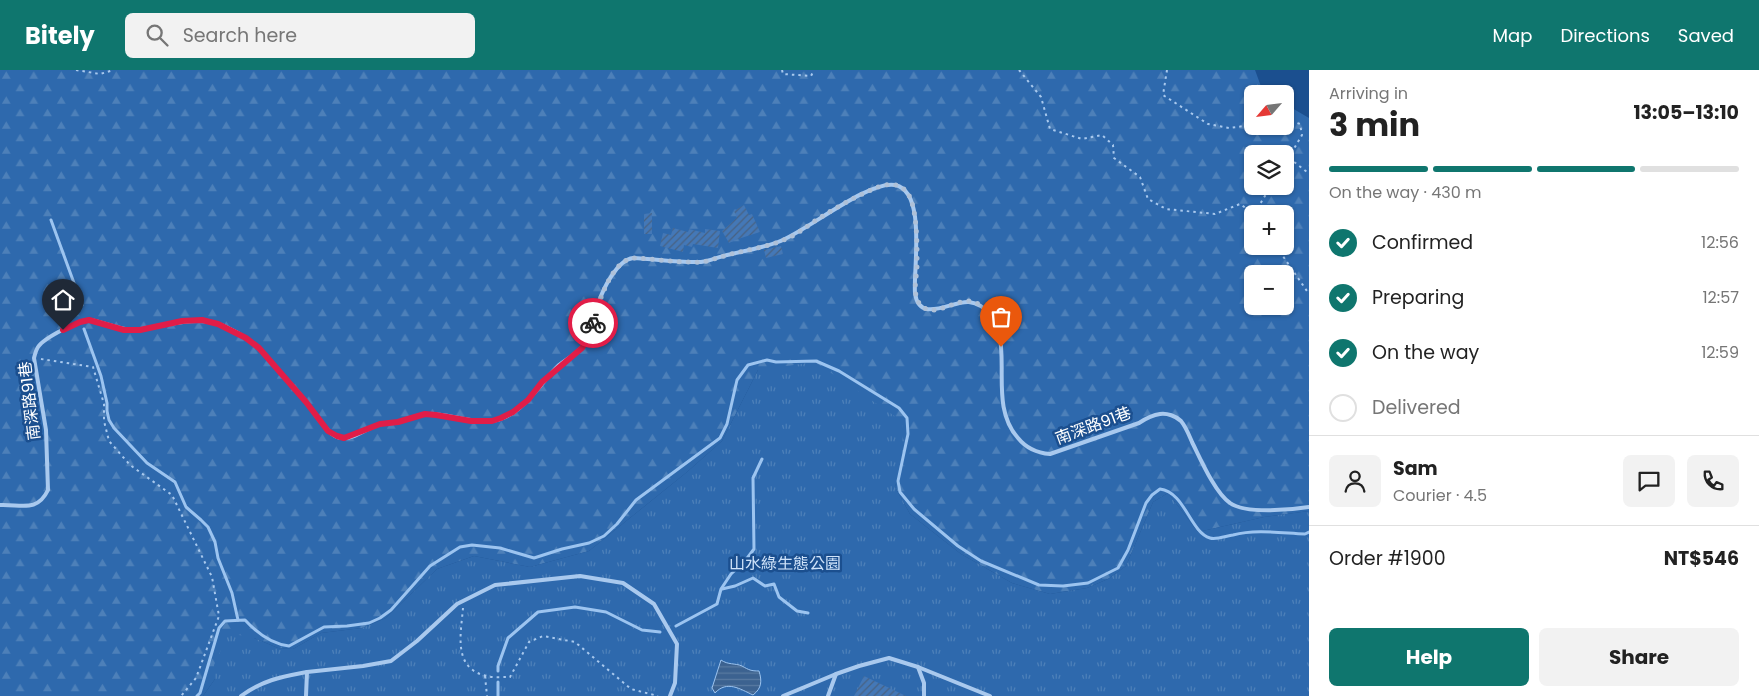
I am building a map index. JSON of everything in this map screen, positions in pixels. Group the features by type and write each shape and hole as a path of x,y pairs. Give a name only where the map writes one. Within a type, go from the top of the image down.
{"lane":[{"name":"南深路91巷","path":"0,505 30,506 37,504 44,498 48,490 46,430 34,358 37,348 46,339 80,322 89,320 124,330 140,330 182,321 202,320 218,324 246,338 259,348 306,402 328,431 344,438 351,437 380,424 398,422 425,414 471,421 492,421 513,412 528,400 542,382 582,348 592,328 603,291 624,260 633,258 703,262 775,243 795,234 865,192 888,184 897,185 906,190 912,199 914,210 916,299 921,306 929,310 938,310 968,301 978,304 994,320 999,331 1001,375 1007,423 1022,443 1042,454 1050,454 1139,423 1149,417 1169,414 1180,420 1185,427 1204,466 1222,495 1230,504 1243,508 1274,510 1293,510 1309,506"},
{"path":"241,696 262,682 276,678 391,661 417,641 457,604 495,585 580,576 623,583 654,604 677,644 675,683 670,696"},
{"path":"783,696 836,674 889,658 918,666 990,696"},
{"path":"918,666 924,683 924,696"},
{"path":"306,696 307,672"},
{"path":"828,696 836,674"}],"path":[{"path":"76,70 100,74 114,70"},
{"path":"782,70 783,74 811,76 814,70"},
{"path":"1019,70 1042,97 1050,129 1082,139 1102,135 1113,145 1114,158 1140,177 1148,199 1166,209 1216,214 1240,204 1244,207"},
{"path":"1167,70 1163,95 1208,124 1229,128 1244,126"},
{"path":"1294,122 1300,124 1302,135 1294,149"},
{"path":"1294,162 1307,172 1309,171"},
{"path":"1282,255 1309,294"},
{"path":"34,358 93,367 104,404 104,421 109,440 130,465 172,495 212,577 219,616 196,678 181,696"},
{"path":"463,600 460,639 465,663 473,671 485,676 510,677 529,642 543,636 575,642 631,690 658,696"},
{"path":"485,676 487,696"}],"green space":[{"path":"0,70 1255,70 1260,85 1244,85 1244,135 1294,135 1294,109 1309,118 1309,511 1264,517 1198,532 1168,493 1153,502 1126,566 1108,579 1087,588 1050,594 1012,583 961,554 910,514 895,487 903,457 758,370 722,441 687,472 589,551 530,567 474,556 437,569 386,618 362,628 321,633 293,649 278,648 254,638 215,679 203,696 0,696"},
{"name":"山水綠生態公園","path":"815,362 902,421 903,457 895,487 910,514 961,554 1012,583 1050,594 1087,588 1108,579 1126,566 1153,502 1168,493 1198,532 1264,517 1309,511 1309,696 203,696 215,679 214,665 229,633 254,638 278,648 293,649 321,633 362,628 386,618 437,569 474,556 530,567 589,551 687,472 722,441 758,370"}],"shaded area":[{"path":"721,660 750,670 759,671 761,678 758,690 753,695 729,686 715,693 712,688"}],"building":[{"path":"744,205 749,215 752,214 760,232 729,243 722,231 737,218 734,211"},
{"path":"652,213 652,234 644,234 644,214"},
{"path":"673,228 688,232 689,229 705,233 705,229 720,231 718,248 693,244 692,247 684,245 683,252 660,246 663,233 671,235"},
{"path":"781,246 783,254 766,258 764,250"},
{"path":"864,676 906,696 854,696"}],"waterway":[{"path":"51,220 82,305"},
{"path":"84,329 101,376 109,420 114,428 147,463 175,482 186,507 208,527 232,593 238,620"},
{"path":"197,696 200,693 219,628 225,621 245,620 265,637 276,643 289,646 324,627 369,623 380,618 391,610 430,566 460,547 472,545 500,548 534,558 589,543 604,536 617,524 636,500 720,438 727,424 737,380 748,365 767,360 776,362 816,361 839,371 899,408 907,418 908,434 898,481 900,492 914,509 958,546 981,561 1039,585 1063,586 1088,583 1118,568 1128,550 1146,503 1160,489 1176,497 1197,528 1210,538 1251,532 1305,534 1309,532"},
{"path":"676,626 717,604 721,589 731,574 745,561 754,549 753,478 762,459"},
{"path":"722,589 735,586 753,578 765,586 774,584 779,597 797,611 808,613"},
{"path":"498,671 508,638 538,612 575,607 606,612 642,630 660,632"},
{"path":"498,682 498,696"}],"way so far":[{"path":"593,323 603,291 624,260 633,258 703,262 775,243 795,234 865,192 888,184 897,185 906,190 912,199 917,265 916,299 921,306 929,310 938,310 949,305 968,301 978,304 994,320 999,331 1001,347"}],"route":[{"path":"63,330 89,320 124,330 140,330 182,321 202,320 218,324 246,338 259,348 306,402 328,431 344,438 351,437 380,424 398,422 425,414 471,421 492,421 501,418 513,412 528,400 542,382 582,348 593,323"}]}
